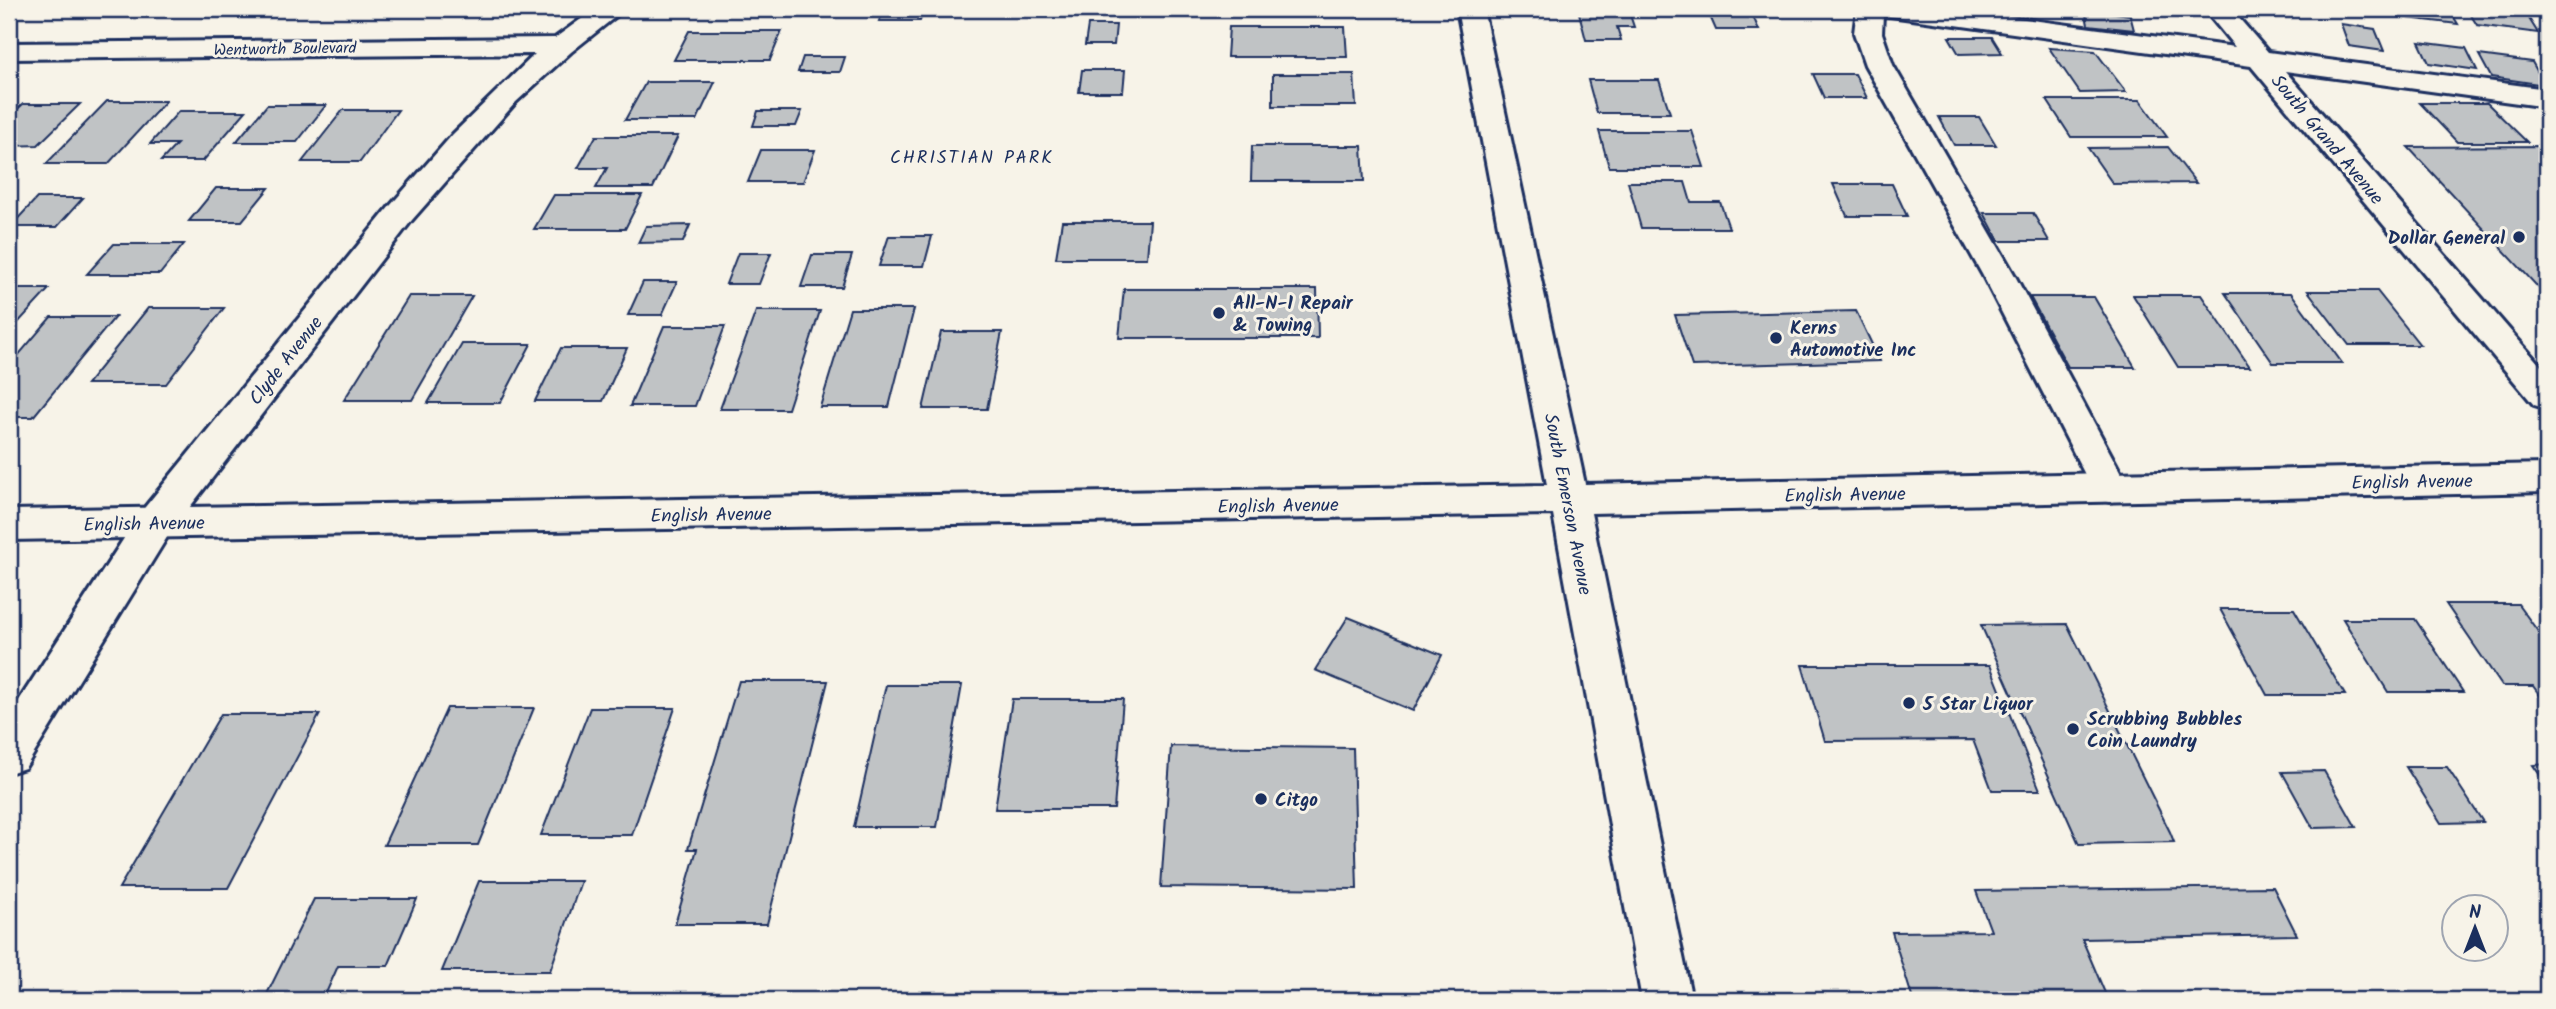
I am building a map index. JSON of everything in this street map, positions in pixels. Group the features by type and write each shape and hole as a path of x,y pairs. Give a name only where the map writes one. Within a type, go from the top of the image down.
{"main road":[{"name":"Clyde Avenue","path":"9,754 155,523 431,176 485,117 561,46 612,9"},
{"name":"South Emerson Avenue","path":"1470,9 1521,253 1567,500 1667,1000"},
{"path":"1870,9 1868,33 1879,65 1998,274 2110,488"},
{"path":"1892,9 2547,98"},
{"name":"South Grand Avenue","path":"2217,9 2547,396"},
{"name":"Wentworth Boulevard","path":"9,51 561,46"},
{"name":"English Avenue","path":"9,525 1567,500 2547,478"}],"building":[{"path":"731,9 837,9 730,11"},
{"path":"884,9 924,9 920,21 879,21"},
{"path":"1578,9 1628,9 1634,27 1617,27 1621,40 1586,40"},
{"path":"2085,9 2130,15 2134,30 2088,25"},
{"path":"2377,9 2382,16 2324,10"},
{"path":"2395,9 2449,9 2458,24 2399,17"},
{"path":"2467,9 2523,9 2538,33 2477,25"},
{"path":"1709,14 1752,14 1759,30 1716,30"},
{"path":"2341,24 2375,29 2384,51 2349,46"},
{"path":"1088,25 1116,25 1114,45 1085,45"},
{"path":"1229,27 1345,27 1347,57 1227,57"},
{"path":"689,31 782,31 770,60 674,60"},
{"path":"1949,37 1992,37 2002,53 1959,54"},
{"path":"2419,42 2466,48 2477,70 2429,63"},
{"path":"2049,48 2095,51 2126,92 2080,93"},
{"path":"2479,55 2532,62 2545,85 2491,77"},
{"path":"803,57 845,57 840,72 798,72"},
{"path":"1082,70 1125,70 1123,92 1079,92"},
{"path":"1273,74 1354,74 1356,106 1273,106"},
{"path":"1813,74 1855,74 1867,98 1824,98"},
{"path":"1588,80 1659,80 1670,113 1597,113"},
{"path":"646,82 715,82 697,120 625,120"},
{"path":"2047,100 2140,100 2167,137 2071,137"},
{"path":"107,101 166,101 108,164 46,164"},
{"path":"2420,103 2487,103 2527,142 2457,142"},
{"path":"23,104 80,104 38,145 9,146 9,117"},
{"path":"267,105 326,105 297,142 236,142"},
{"path":"343,110 398,110 360,162 302,162"},
{"path":"179,111 246,111 203,161 161,161 177,144 150,144"},
{"path":"758,111 802,111 796,126 753,126"},
{"path":"1939,117 1979,117 1996,145 1954,145"},
{"path":"1599,131 1692,131 1704,167 1609,167"},
{"path":"596,136 678,136 653,188 596,188 607,168 578,168"},
{"path":"1252,146 1362,146 1364,181 1251,181"},
{"name":"Dollar General","path":"2547,146 2547,297 2408,147"},
{"path":"2168,147 2196,183 2113,184 2088,148"},
{"path":"761,150 815,150 803,182 748,182"},
{"path":"1628,182 1685,182 1691,202 1720,202 1729,228 1641,228"},
{"path":"1833,184 1892,184 1907,216 1847,216"},
{"path":"216,188 269,188 242,221 189,221"},
{"path":"554,195 642,195 625,229 534,229"},
{"path":"37,198 83,198 57,227 10,227"},
{"path":"1984,213 2033,213 2049,241 1999,241"},
{"path":"1062,221 1150,221 1147,258 1056,258"},
{"path":"690,225 683,242 638,243 646,226"},
{"path":"889,236 932,236 924,266 879,266"},
{"path":"114,244 184,244 160,274 87,274"},
{"path":"738,253 771,253 759,284 726,284"},
{"path":"812,255 852,255 842,287 801,287"},
{"path":"643,282 677,282 662,315 628,315"},
{"path":"9,289 49,289 16,325 9,325"},
{"name":"All-N-1 Repair & Towing","path":"1124,289 1317,289 1318,338 1119,338"},
{"path":"2308,291 2377,291 2420,345 2349,345"},
{"path":"2225,293 2291,293 2342,363 2273,363"},
{"path":"2133,295 2201,295 2250,367 2178,367"},
{"path":"409,296 472,296 412,400 344,400"},
{"path":"2030,297 2094,297 2135,367 2068,367"},
{"path":"148,308 224,308 166,384 87,384"},
{"path":"850,309 914,309 889,407 820,407"},
{"path":"756,311 820,311 788,409 720,409"},
{"name":"Kerns Automotive Inc","path":"1856,311 1880,361 1692,366 1675,315"},
{"path":"51,317 115,317 33,417 9,417 9,366"},
{"path":"664,326 725,326 695,406 630,406"},
{"path":"941,332 1002,332 987,409 923,409"},
{"path":"462,344 531,344 500,403 428,403"},
{"path":"561,348 627,348 603,401 535,401"},
{"path":"2446,604 2518,604 2547,644 2547,705 2533,686 2502,686"},
{"path":"2220,609 2294,609 2345,695 2267,695"},
{"path":"1348,617 1442,655 1413,711 1315,670"},
{"path":"2343,619 2415,619 2463,692 2388,692"},
{"name":"Scrubbing Bubbles Coin Laundry","path":"2067,624 2174,842 2079,844 1981,625"},
{"name":"5 Star Liquor","path":"1802,665 1990,665 2040,790 1992,790 1973,740 1825,741"},
{"path":"739,681 828,681 767,924 675,924 697,849 688,849"},
{"path":"886,685 962,685 937,827 854,827"},
{"path":"1012,699 1123,699 1114,809 995,809"},
{"path":"447,708 534,708 478,845 384,845"},
{"path":"590,708 675,708 632,835 541,835"},
{"path":"221,714 320,714 228,888 119,888"},
{"name":"Citgo","path":"1171,746 1353,748 1357,889 1161,887"},
{"path":"2547,764 2547,785 2533,765"},
{"path":"2406,767 2447,767 2483,822 2441,823"},
{"path":"2324,771 2356,827 2313,828 2282,772"},
{"path":"479,881 581,881 550,971 442,971"},
{"path":"2273,887 2297,935 2082,939 2108,1000 1913,1000 1892,932 1991,931 1976,891"},
{"path":"314,899 417,899 388,966 338,966 323,1000 264,1000"}],"place":[{"name":"Dollar General","path":"2519,237"},
{"name":"All-N-1 Repair & Towing","path":"1219,313"},
{"name":"Kerns Automotive Inc","path":"1776,338"},
{"name":"5 Star Liquor","path":"1909,703"},
{"name":"Scrubbing Bubbles Coin Laundry","path":"2073,729"},
{"name":"Citgo","path":"1261,799"}],"district":[{"name":"CHRISTIAN PARK","path":"972,157"}]}
